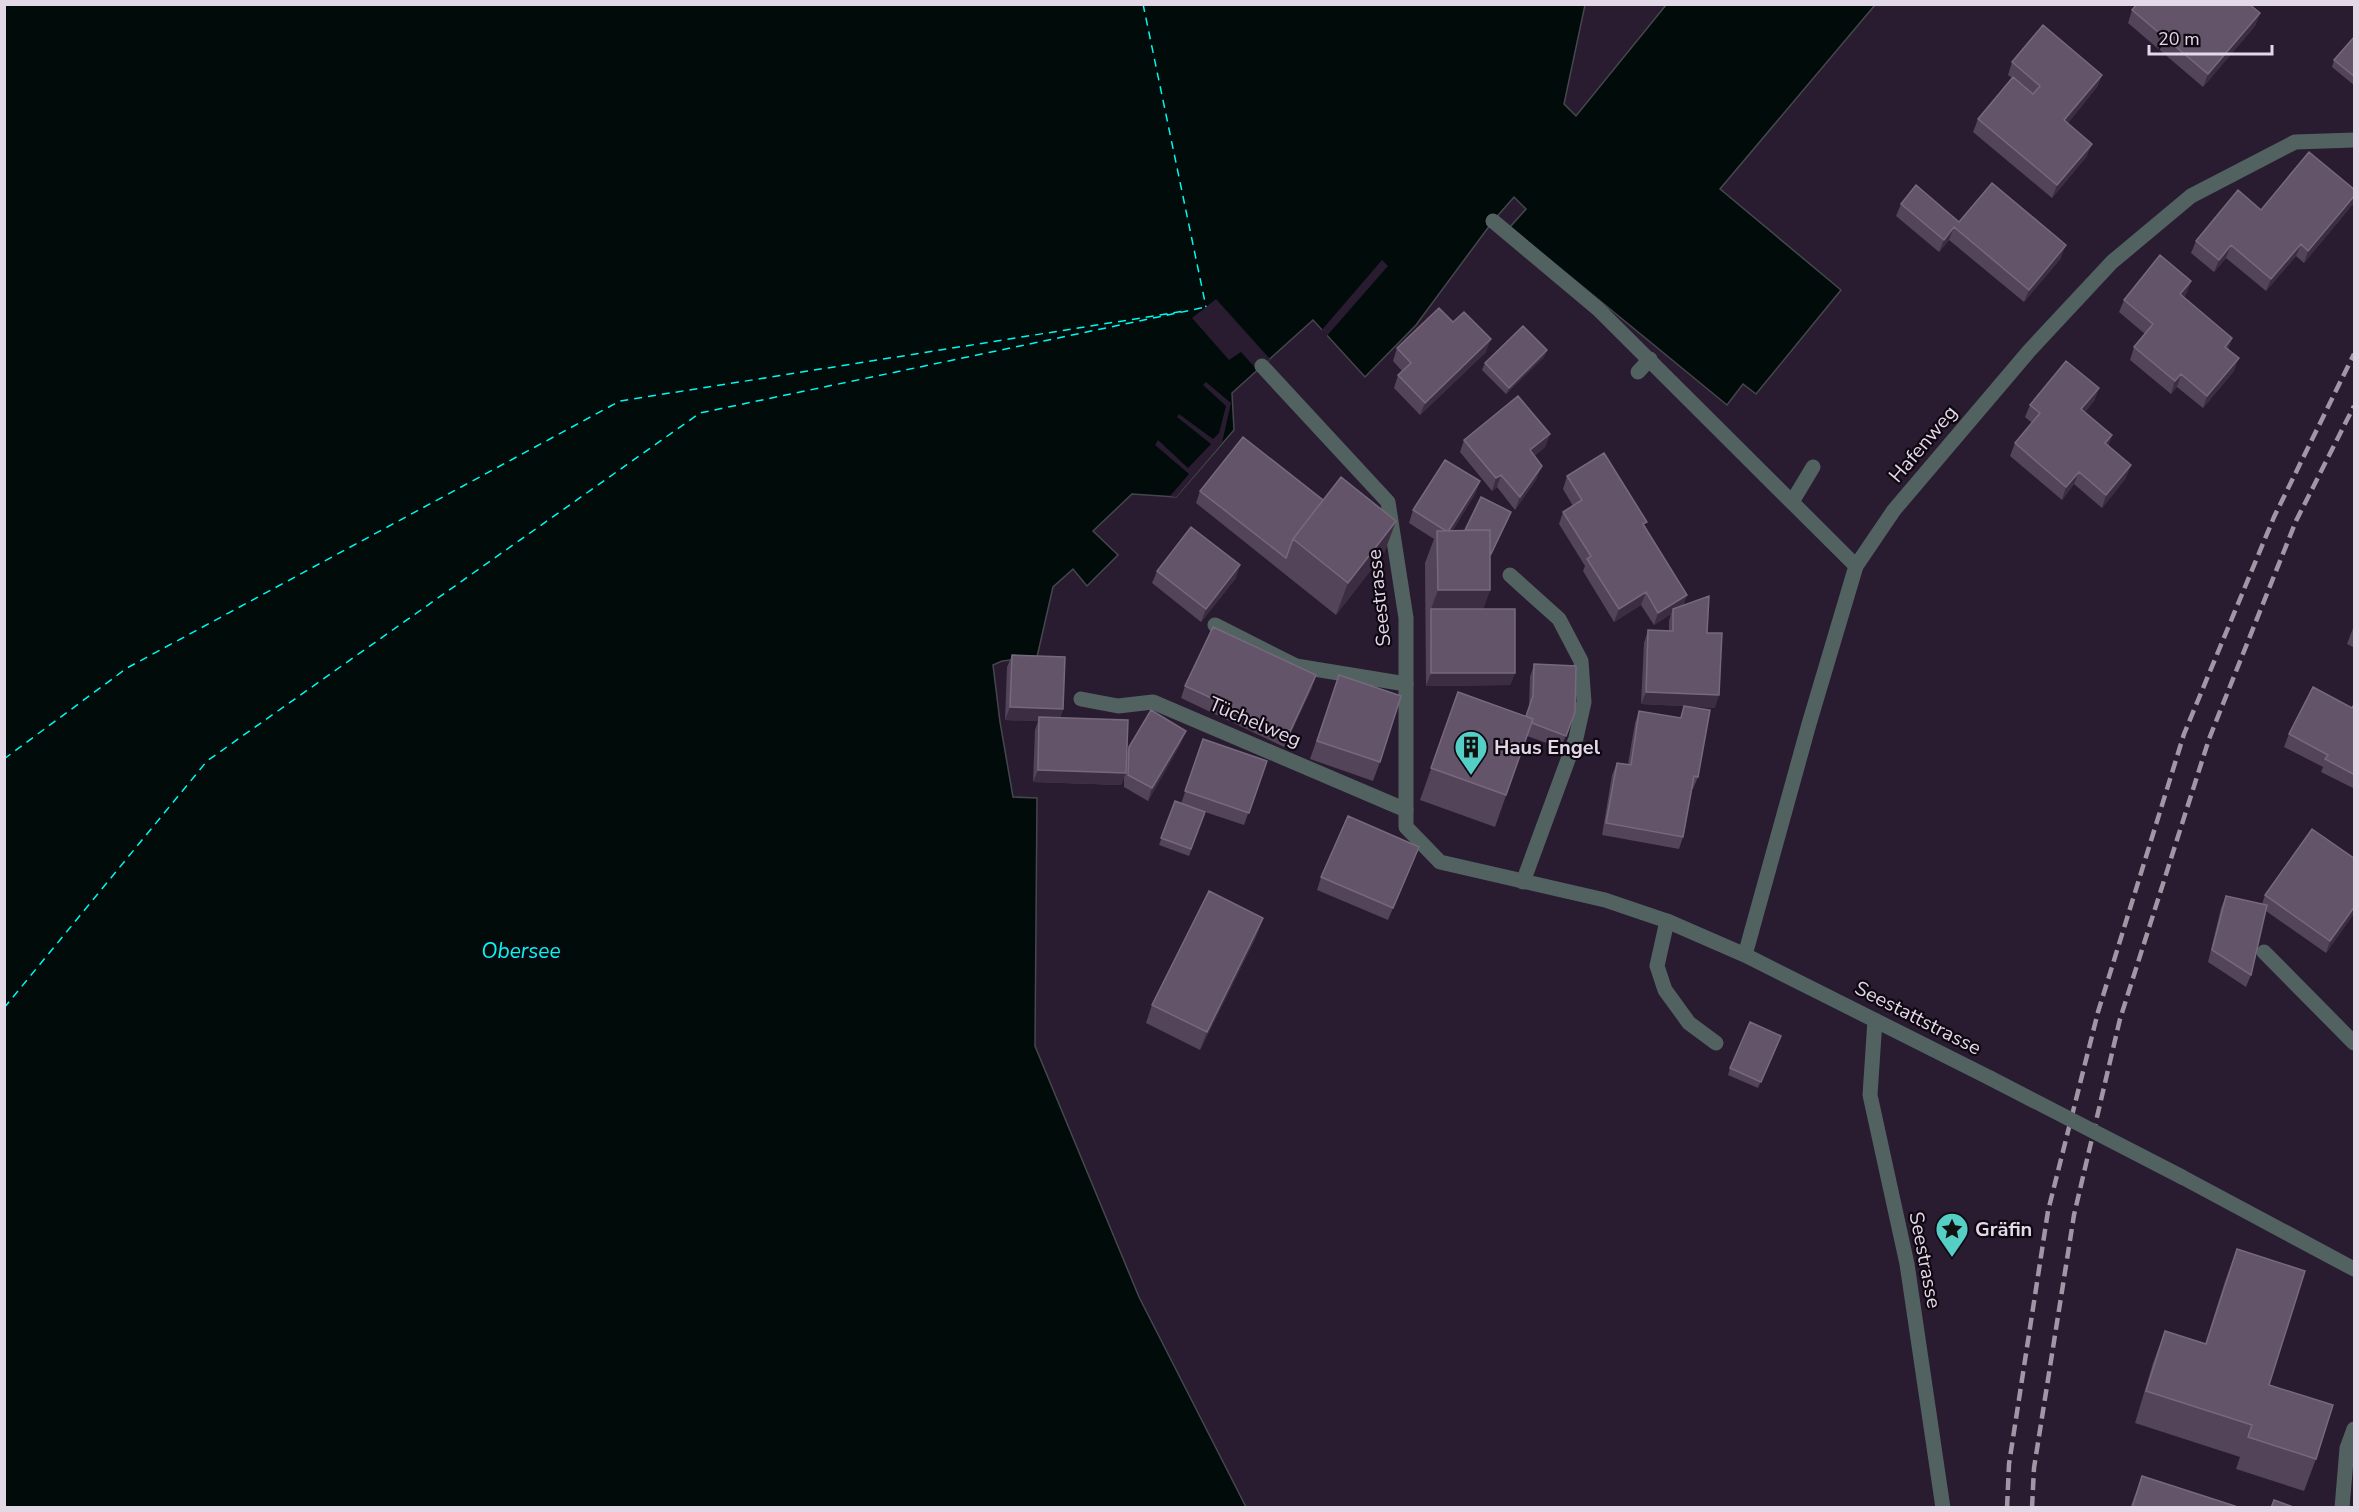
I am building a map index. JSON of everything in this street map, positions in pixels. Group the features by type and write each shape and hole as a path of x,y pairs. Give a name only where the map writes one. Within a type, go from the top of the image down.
{"street":[{"name":"Hafenweg","path":"1745,955 1809,724 1856,566 1894,510 2029,351 2112,262 2192,196 2295,142 2355,140"},
{"path":"1493,221 1598,309 1856,566"},
{"path":"1638,372 1650,359"},
{"name":"Seestrasse","path":"1262,366 1388,502 1406,618 1406,827 1440,862"},
{"path":"1792,502 1813,467"},
{"path":"1510,575 1558,620 1581,661 1584,702 1576,738 1523,882"},
{"path":"1215,625 1296,666 1406,684"},
{"name":"Tüchelweg","path":"1081,699 1118,706 1154,702 1406,810"},
{"name":"Seestattstrasse","path":"1440,862 1605,900 1667,921 1745,955 1990,1078 2355,1269"},
{"path":"1667,921 1657,966 1665,990 1689,1023 1716,1043"},
{"path":"2264,952 2355,1042"},
{"name":"Seestrasse","path":"1875,1020 1870,1095 1906,1263 1943,1508"},
{"path":"2342,1508 2347,1448 2355,1429"}],"water":[{"name":"Obersee","path":"5,5 1585,5 1564,104 1576,116 1666,5 1875,5 1720,189 1841,290 1756,394 1743,384 1727,405 1510,227 1526,209 1514,197 1493,221 1416,325 1365,377 1313,320 1232,393 1234,430 1176,497 1132,494 1093,531 1118,555 1087,586 1073,569 1053,587 1037,657 1002,661 993,665 1013,797 1037,798 1035,1046 1139,1297 1246,1507 5,1508"}],"pier":[{"path":"1382,260 1388,266 1325,338 1320,332"},
{"path":"1216,299 1270,359 1257,370 1241,352 1229,360 1192,318"},
{"path":"1206,382 1231,403 1222,443 1176,497 1170,496 1189,474 1155,445 1158,440 1188,468 1211,444 1177,417 1179,414 1213,439 1219,433 1226,406 1203,385"}],"building":[{"path":"2137,4 2249,4 2260,13 2208,74 2132,10"},
{"path":"2043,25 2102,75 2064,120 2092,144 2057,185 1978,119 2013,77 2033,94 2040,86 2012,62"},
{"path":"2355,36 2355,77 2334,60"},
{"path":"2309,152 2355,190 2355,195 2308,251 2301,244 2271,279 2231,245 2219,260 2196,241 2238,190 2261,210"},
{"path":"1992,183 2066,245 2029,290 1954,227 1944,240 1901,204 1916,185 1959,222"},
{"path":"2160,255 2191,281 2180,294 2232,338 2225,347 2239,358 2207,396 2181,374 2175,381 2134,347 2153,324 2124,300"},
{"path":"1439,308 1453,322 1464,312 1491,339 1425,403 1398,375 1411,363 1397,348"},
{"path":"1523,326 1547,350 1509,388 1485,363"},
{"path":"2066,361 2099,388 2081,409 2112,435 2105,443 2131,465 2106,495 2079,472 2066,487 2015,443 2040,413 2030,405"},
{"path":"1518,396 1550,434 1530,450 1542,466 1520,497 1501,475 1496,478 1464,440"},
{"path":"1243,437 1323,500 1293,539 1286,558 1200,491"},
{"path":"1604,453 1647,522 1643,524 1687,595 1658,613 1646,592 1619,609 1587,559 1591,556 1563,512 1582,500 1567,476"},
{"path":"1445,460 1480,481 1449,530 1446,531 1413,510"},
{"path":"1341,477 1396,521 1348,583 1293,539"},
{"path":"1481,497 1511,512 1491,554 1490,530 1465,530"},
{"path":"1191,527 1240,565 1206,609 1157,571"},
{"path":"1490,530 1490,590 1438,590 1437,531"},
{"path":"1709,596 1707,633 1722,633 1719,695 1646,692 1648,630 1673,631 1673,609"},
{"path":"1431,609 1515,609 1515,673 1431,673"},
{"path":"1213,627 1316,675 1289,734 1185,686"},
{"path":"1012,655 1065,657 1063,709 1010,707"},
{"path":"1534,664 1576,666 1575,712 1566,736 1532,723 1533,719 1526,716 1533,696"},
{"path":"1339,675 1401,696 1380,762 1317,741"},
{"path":"2313,687 2352,708 2355,703 2355,775 2325,759 2328,755 2289,734"},
{"path":"1458,692 1533,719 1506,795 1431,768"},
{"path":"1684,706 1710,710 1698,777 1694,776 1683,837 1606,823 1617,763 1631,765 1639,711 1681,718"},
{"path":"1151,710 1186,731 1152,788 1128,775 1129,747"},
{"path":"1039,717 1128,720 1126,773 1038,770"},
{"path":"1203,739 1267,761 1249,813 1185,791"},
{"path":"1175,801 1205,812 1191,849 1161,838"},
{"path":"1348,816 1419,847 1393,908 1321,877"},
{"path":"2312,829 2355,859 2355,906 2330,941 2265,895"},
{"path":"1209,891 1263,918 1207,1032 1152,1005"},
{"path":"2226,896 2267,905 2251,975 2212,950"},
{"path":"1750,1022 1781,1036 1761,1082 1730,1068"},
{"path":"2237,1249 2305,1271 2269,1385 2333,1405 2316,1459 2248,1437 2252,1425 2146,1391 2165,1331 2206,1344"},
{"path":"2142,1476 2241,1508 2132,1508"},
{"path":"2274,1500 2296,1508 2271,1508"}],"ferry route":[{"path":"1143,4 1206,307"},
{"path":"4,1008 207,761 700,413 1206,307"},
{"path":"4,759 127,668 620,401 1185,311"}],"railway":[{"path":"2007,1508 2009,1464 2048,1211 2098,1012 2184,734 2274,517 2354,354"},
{"path":"2032,1508 2034,1468 2074,1215 2120,1019 2209,739 2296,521 2354,406"}],"place":[{"name":"Haus Engel","path":"1471,776"},
{"name":"Gräfin","path":"1952,1258"}]}
